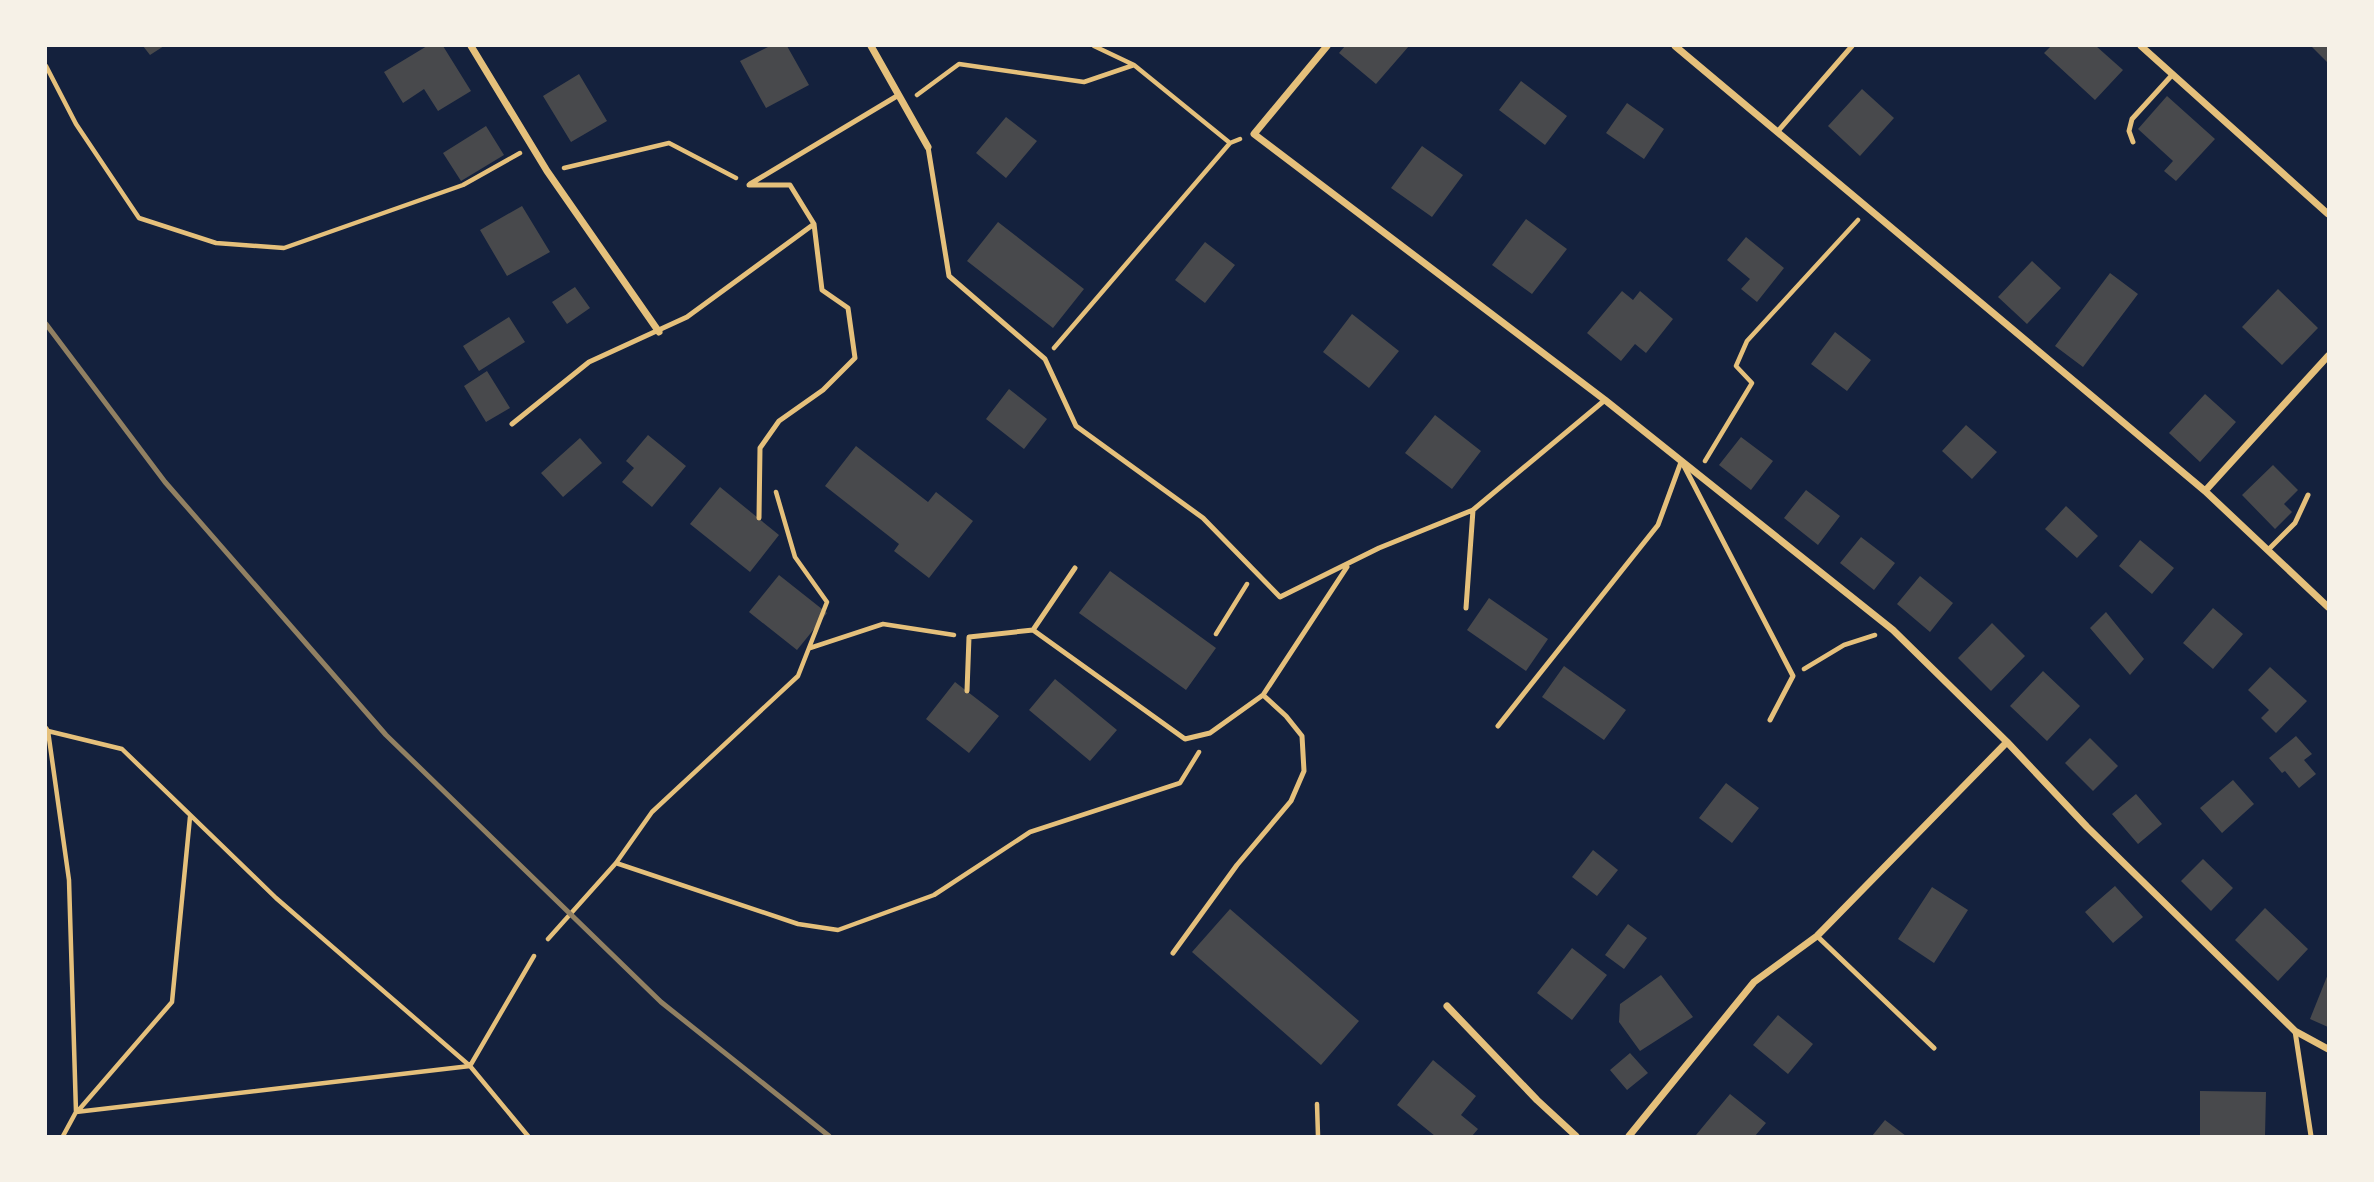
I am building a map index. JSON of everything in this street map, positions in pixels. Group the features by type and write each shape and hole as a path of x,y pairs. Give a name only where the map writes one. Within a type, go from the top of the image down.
{"street":[{"path":"471,46 547,172 659,332"},
{"path":"871,46 897,96 905,104 928,146"},
{"path":"1326,46 1254,134 1605,400 1893,630 2007,742 2087,827 2295,1031 2329,1049"},
{"path":"1675,46 2205,491 2329,607"},
{"path":"2141,46 2329,214"},
{"path":"2205,491 2329,356"},
{"path":"1629,1136 1754,982 1816,936 2007,742"},
{"path":"1447,1006 1537,1100 1576,1136"}],"lane":[{"path":"1778,131 1852,46"},
{"path":"2133,142 2129,131 2132,119 2173,74"},
{"path":"749,185 897,96"},
{"path":"928,146 949,276 1045,359 1076,426 1203,518 1280,597 1379,548 1473,510 1605,400"},
{"path":"749,185 790,185 814,224 822,290 848,308 855,358 823,390 779,421 760,448 759,518"},
{"path":"512,424 589,362 687,317 814,224"},
{"path":"1681,461 1793,676 1770,720"},
{"path":"1498,726 1658,525 1681,461"},
{"path":"2268,550 2295,523 2308,495"},
{"path":"1466,608 1473,510"},
{"path":"967,691 969,637 1033,630 1185,739 1210,733 1263,695 1349,564"},
{"path":"1033,630 1075,568"},
{"path":"1173,953 1237,865 1291,801 1304,771 1302,736 1286,716 1263,695"},
{"path":"1816,936 1934,1048"},
{"path":"2295,1031 2311,1136"}],"path":[{"path":"1094,46 1134,65 1230,143"},
{"path":"905,104 959,64 1084,82 1134,65"},
{"path":"46,65 76,124 139,218 216,243 284,248 463,185 533,145"},
{"path":"1045,359 1230,143 1254,134"},
{"path":"547,172 669,143 749,185"},
{"path":"1697,473 1752,383 1736,366 1747,341 1870,208"},
{"path":"548,939 616,863 652,812 798,676 827,602 796,557 772,482"},
{"path":"1216,634 1255,572"},
{"path":"809,649 883,624 969,637"},
{"path":"1793,676 1844,645 1893,630"},
{"path":"76,1112 69,880 47,729 122,749 276,898 470,1066 528,1136"},
{"path":"616,863 798,924 838,930 934,895 1031,832 1180,783 1210,733"},
{"path":"63,1136 76,1112 172,1002 190,816"},
{"path":"470,1066 534,956"},
{"path":"76,1112 470,1066"},
{"path":"1317,1104 1318,1136"}],"building":[{"path":"143,46 164,46 150,55"},
{"path":"427,46 443,46 471,91 438,111 424,89 403,103 384,72"},
{"path":"770,46 787,46 809,85 766,108 740,61"},
{"path":"1345,46 1409,46 1376,84 1339,53"},
{"path":"2051,46 2096,46 2123,70 2095,100 2044,53"},
{"path":"2311,46 2328,46 2328,63"},
{"path":"579,74 607,121 571,142 543,96"},
{"path":"1521,81 1567,116 1545,145 1499,110"},
{"path":"1862,89 1894,118 1860,156 1828,126"},
{"path":"2167,96 2215,139 2176,181 2164,171 2173,161 2138,129"},
{"path":"1627,103 1664,129 1644,159 1606,133"},
{"path":"1006,117 1037,141 1006,178 976,153"},
{"path":"486,126 504,155 461,181 443,153"},
{"path":"1422,146 1463,175 1432,217 1391,188"},
{"path":"522,206 550,252 507,276 480,230"},
{"path":"1526,219 1567,249 1532,294 1492,265"},
{"path":"998,222 1084,289 1053,328 967,261"},
{"path":"1746,237 1784,268 1757,302 1741,289 1750,279 1727,260"},
{"path":"1205,242 1235,265 1205,303 1175,280"},
{"path":"2032,261 2061,288 2027,324 1998,297"},
{"path":"2110,273 2138,294 2083,367 2055,346"},
{"path":"575,287 590,308 567,324 552,302"},
{"path":"2278,289 2318,328 2282,365 2242,327"},
{"path":"1622,291 1633,300 1640,291 1673,319 1646,353 1635,344 1621,361 1587,333"},
{"path":"1352,314 1399,351 1369,388 1323,352"},
{"path":"509,317 525,342 479,371 463,346"},
{"path":"1835,332 1871,360 1847,391 1811,364"},
{"path":"487,371 510,408 486,422 464,386"},
{"path":"1009,389 1047,419 1024,449 986,419"},
{"path":"2205,394 2236,422 2200,462 2169,433"},
{"path":"1435,415 1481,451 1452,489 1405,453"},
{"path":"1966,425 1997,452 1972,479 1942,451"},
{"path":"648,435 686,466 652,507 622,482 634,468 626,461"},
{"path":"1741,437 1773,461 1751,490 1719,465"},
{"path":"580,438 602,463 563,497 541,473"},
{"path":"856,446 928,502 936,492 973,521 929,578 894,551 899,544 825,486"},
{"path":"2273,465 2298,490 2284,504 2292,512 2275,529 2242,495"},
{"path":"720,487 779,535 750,572 690,524"},
{"path":"1806,490 1840,516 1818,545 1784,518"},
{"path":"2066,506 2098,536 2077,558 2045,529"},
{"path":"1861,537 1895,563 1874,590 1840,563"},
{"path":"2140,540 2174,568 2152,594 2119,566"},
{"path":"1110,571 1216,648 1186,690 1079,613"},
{"path":"779,575 827,613 797,650 749,612"},
{"path":"1920,576 1953,603 1930,632 1897,604"},
{"path":"1489,598 1548,639 1526,671 1467,630"},
{"path":"2213,608 2243,634 2213,669 2183,643"},
{"path":"2106,612 2144,659 2130,675 2090,628"},
{"path":"1992,623 2025,656 1991,691 1958,658"},
{"path":"1564,666 1626,710 1604,740 1542,697"},
{"path":"2270,667 2307,701 2276,733 2261,718 2269,710 2248,690"},
{"path":"2043,671 2080,706 2047,741 2010,706"},
{"path":"1055,679 1117,730 1090,761 1029,710"},
{"path":"955,682 999,716 969,753 926,719"},
{"path":"2296,736 2312,754 2304,760 2316,774 2299,788 2285,771 2282,773 2269,758"},
{"path":"2090,738 2118,766 2093,791 2065,763"},
{"path":"2233,780 2254,804 2222,833 2200,808"},
{"path":"1726,783 1759,808 1732,843 1699,818"},
{"path":"2136,794 2162,824 2138,844 2112,814"},
{"path":"1593,850 1618,870 1597,896 1572,877"},
{"path":"2203,859 2233,888 2211,911 2181,881"},
{"path":"2115,886 2143,917 2113,943 2085,912"},
{"path":"1932,887 1968,910 1934,963 1898,939"},
{"path":"2265,908 2308,949 2278,981 2235,940"},
{"path":"1230,909 1359,1021 1321,1065 1192,952"},
{"path":"1628,924 1647,938 1624,969 1605,955"},
{"path":"1572,948 1607,975 1572,1020 1537,993"},
{"path":"2328,974 2328,1027 2310,1019"},
{"path":"1661,975 1693,1017 1640,1051 1619,1022 1620,1004"},
{"path":"1778,1015 1813,1044 1788,1074 1753,1045"},
{"path":"1630,1053 1648,1073 1627,1090 1610,1070"},
{"path":"1433,1060 1476,1096 1461,1115 1478,1129 1472,1136 1435,1136 1397,1105"},
{"path":"2200,1091 2266,1092 2265,1136 2200,1136"},
{"path":"1730,1094 1766,1123 1755,1136 1696,1135"},
{"path":"1885,1120 1906,1136 1872,1136"}],"railway":[{"path":"46,324 165,482 386,735 661,1002 829,1136"}]}
